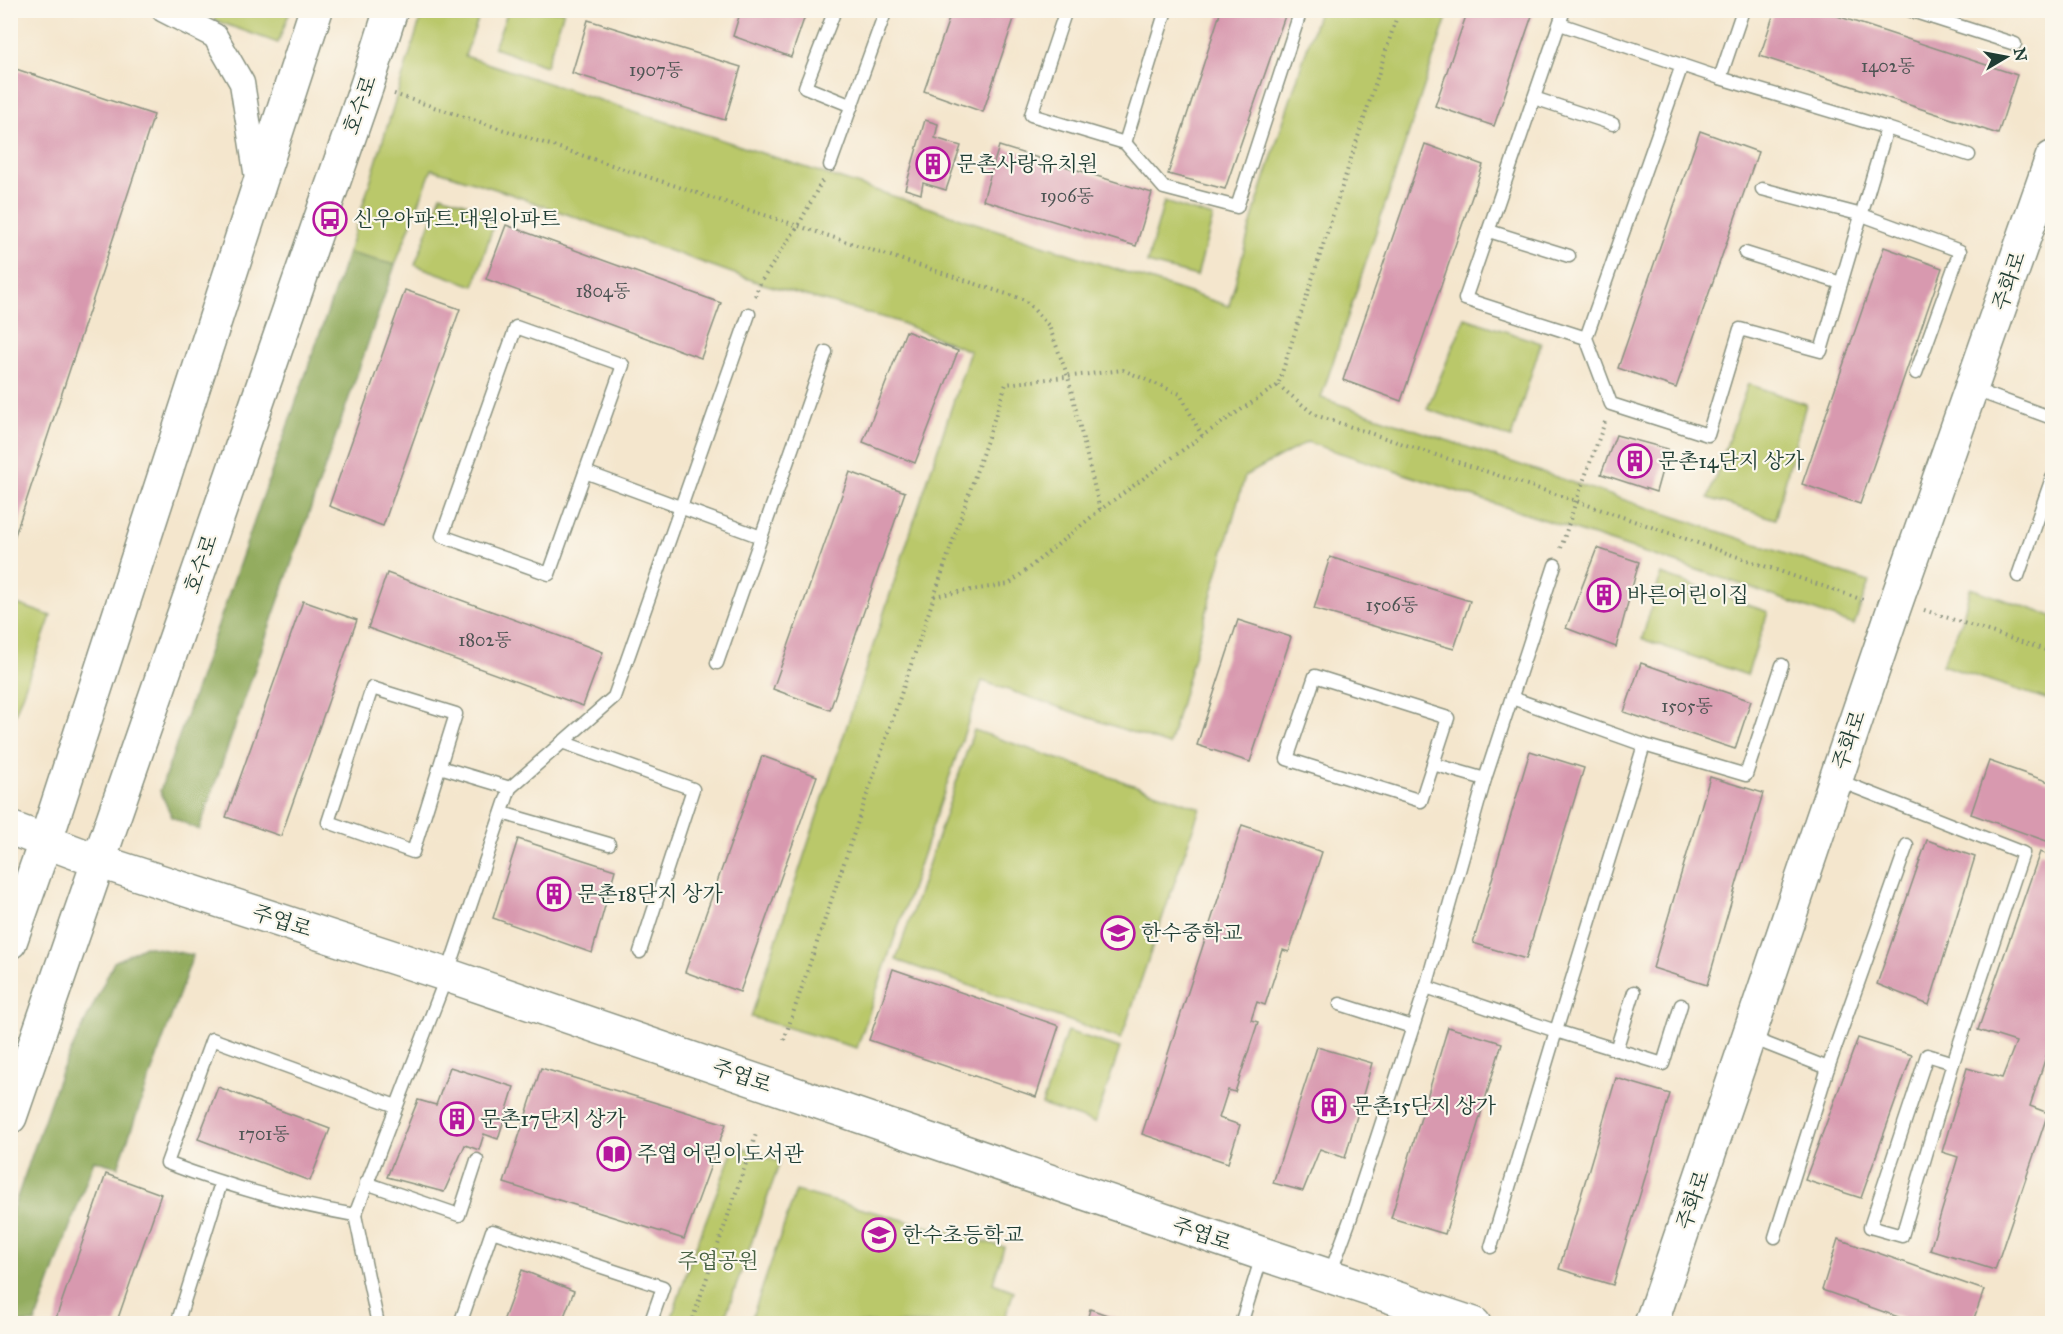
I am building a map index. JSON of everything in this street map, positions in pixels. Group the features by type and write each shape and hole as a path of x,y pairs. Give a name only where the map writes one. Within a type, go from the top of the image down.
{"street":[{"path":"164,10 215,36 242,83 258,186"},
{"path":"10,942 46,840 316,10"},
{"name":"호수로","path":"10,1117 363,96 390,10"},
{"name":"주화로","path":"1651,1323 1836,779 2052,158"},
{"name":"주엽로","path":"10,828 98,861 447,975 1263,1254 1474,1323"}],"lane":[{"path":"835,10 805,87 852,106"},
{"path":"830,165 885,10"},
{"path":"1066,10 1031,115 1125,143 1164,188 1237,207 1301,10"},
{"path":"1125,143 1166,10"},
{"path":"1564,10 1465,299 1586,338"},
{"path":"1720,78 1743,10"},
{"path":"1909,10 2015,44"},
{"path":"1560,24 1720,78 1969,155"},
{"path":"1682,65 1586,338 1611,404 1708,435 1740,329 1821,351 1887,128"},
{"path":"1534,98 1613,124"},
{"path":"1762,189 1862,215 1960,251 1916,373"},
{"path":"1488,231 1569,256"},
{"path":"1745,253 1841,283"},
{"path":"378,1323 355,1215 447,975 510,788 614,697 749,314"},
{"path":"516,327 623,365 585,472 549,574 442,536 516,327"},
{"path":"717,663 826,352"},
{"path":"1971,388 2052,418"},
{"path":"585,472 761,537"},
{"path":"2018,576 2052,478"},
{"path":"1330,1275 1426,987 1485,779 1555,565"},
{"path":"1512,698 1644,745 1746,775 1782,665"},
{"path":"1315,676 1448,718 1433,764 1421,801 1287,759 1315,676"},
{"path":"372,688 456,714 440,767 413,852 328,822 372,688"},
{"path":"562,742 693,789 640,952"},
{"path":"1491,1247 1644,745"},
{"path":"1433,764 1485,779"},
{"path":"440,767 510,788"},
{"path":"1836,779 2023,854 1953,1063 1902,1236 1870,1227 1927,1054 1953,1063"},
{"path":"502,813 609,844"},
{"path":"1775,1237 1828,1068 1907,845"},
{"path":"1426,987 1663,1064 1681,1005"},
{"path":"1616,1050 1634,992"},
{"path":"1340,1004 1412,1027"},
{"path":"1748,1037 1828,1068"},
{"path":"355,1215 320,1209 221,1184 167,1163 212,1039 396,1106"},
{"path":"366,1184 459,1215 477,1160"},
{"path":"177,1323 221,1184"},
{"path":"460,1323 492,1230 663,1287 650,1323"},
{"path":"1241,1323 1263,1254"}],"path":[{"path":"934,596 1009,584 1100,510 1202,436 1278,385 1399,10"},
{"path":"385,91 1025,300 1049,326 1068,377 1100,510"},
{"path":"749,314 760,283 798,226 830,165"},
{"path":"784,1040 1006,384 1123,370 1180,394 1202,436"},
{"path":"1278,385 1315,415 1576,501 1871,603"},
{"path":"1555,565 1611,404"},
{"path":"1924,610 2052,652"},
{"path":"691,1323 757,1131"}],"green space":[{"path":"218,10 290,11 278,43 214,20"},
{"path":"423,11 481,11 465,56 1229,306 1255,209 1319,11 1449,11 1321,398 1869,582 1854,625 1743,585 1307,442 1245,476 1169,745 982,681 857,1048 751,1017 970,351 896,321 760,283 505,192 432,169 395,265 348,253"},
{"path":"508,11 564,11 546,66 494,48"},
{"path":"441,195 497,214 474,286 415,265"},
{"path":"1164,202 1213,217 1197,276 1147,263"},
{"path":"348,253 395,265 199,830 172,817 160,791"},
{"path":"1465,318 1541,343 1511,438 1427,409"},
{"path":"1748,384 1806,404 1775,519 1708,498"},
{"path":"1661,574 1768,612 1747,675 1642,639"},
{"path":"1970,588 2052,616 2052,701 1942,665 1962,621"},
{"path":"10,602 51,616 11,725"},
{"path":"974,730 1200,808 1121,1039 896,960"},
{"path":"145,946 193,955 118,1167 94,1160 35,1323 11,1323 11,1215 60,1074 114,962"},
{"path":"1067,1031 1120,1048 1095,1123 1042,1105"},
{"name":"주엽공원","path":"735,1145 780,1162 723,1323 670,1323 691,1259"},
{"path":"796,1191 1004,1247 993,1283 1014,1291 1003,1323 750,1323"}],"building":[{"path":"741,10 807,10 791,57 733,36"},
{"path":"952,10 1017,10 983,112 924,91"},
{"path":"1221,10 1287,10 1225,189 1168,174"},
{"path":"1468,10 1534,10 1494,126 1435,106"},
{"path":"1775,10 1819,10 2017,75 1998,134 1760,56"},
{"path":"588,20 741,67 725,120 572,73"},
{"path":"10,67 154,115 14,538 10,537"},
{"name":"문촌사랑유치원","path":"925,120 938,124 935,138 961,146 946,190 923,183 921,194 905,189"},
{"path":"1700,131 1758,152 1676,388 1618,368"},
{"path":"1425,144 1483,165 1401,401 1343,380"},
{"path":"999,146 1152,193 1136,246 983,200"},
{"path":"506,225 721,303 701,358 486,279"},
{"path":"1884,247 1942,268 1860,504 1802,484"},
{"path":"405,290 460,309 383,526 329,506"},
{"path":"906,331 958,351 915,463 863,442"},
{"name":"문촌14단지 상가","path":"1616,435 1668,449 1656,492 1601,474"},
{"path":"850,472 905,492 830,710 773,689"},
{"name":"바른어린이집","path":"1597,548 1639,562 1616,647 1566,628"},
{"path":"1330,557 1470,601 1454,649 1314,609"},
{"path":"387,573 603,652 583,706 368,628"},
{"path":"303,601 357,620 281,836 226,817"},
{"path":"1238,620 1291,637 1250,762 1197,745"},
{"path":"1641,663 1751,701 1735,749 1624,712"},
{"path":"1530,751 1584,768 1526,959 1473,943"},
{"path":"762,756 817,776 740,992 685,972"},
{"path":"1989,761 2052,783 2052,843 1971,814"},
{"path":"1710,777 1763,793 1707,985 1653,968"},
{"path":"1242,825 1322,852 1289,952 1283,950 1265,1005 1257,1002 1251,1020 1258,1022 1235,1092 1228,1090 1219,1118 1240,1125 1228,1163 1142,1134"},
{"name":"문촌18단지 상가","path":"518,839 615,870 592,953 493,918"},
{"path":"1927,840 1975,857 1929,1005 1877,984"},
{"path":"2040,852 2052,856 2052,1038 2030,1106 2048,1113 1995,1270 1930,1250 1958,1157 1942,1152 1967,1068 2002,1078 2016,1042 1978,1030"},
{"path":"893,969 1059,1026 1036,1097 869,1040"},
{"path":"1448,1027 1502,1043 1445,1234 1391,1218"},
{"path":"1858,1038 1912,1055 1861,1198 1805,1180"},
{"name":"문촌15단지 상가","path":"1317,1047 1372,1063 1345,1158 1320,1149 1303,1191 1273,1183"},
{"name":"문촌17단지 상가","path":"450,1067 514,1087 498,1139 484,1134 479,1150 465,1145 444,1192 387,1177 418,1100 436,1105"},
{"name":"주엽 어린이도서관","path":"541,1068 726,1124 684,1239 504,1183"},
{"path":"1616,1078 1670,1094 1613,1285 1559,1269"},
{"path":"218,1087 330,1129 310,1181 198,1139"},
{"path":"106,1174 161,1194 116,1324 54,1324"},
{"path":"1838,1239 1984,1290 1972,1324 1918,1324 1822,1290"},
{"path":"522,1270 574,1291 561,1324 502,1324"},
{"path":"1090,1309 1130,1323 1130,1324 1086,1324"}],"place":[{"name":"문촌사랑유치원","path":"933,164"},
{"name":"신우아파트.대원아파트","path":"330,219"},
{"name":"문촌14단지 상가","path":"1635,461"},
{"name":"바른어린이집","path":"1604,595"},
{"name":"문촌18단지 상가","path":"554,894"},
{"name":"한수중학교","path":"1118,933"},
{"name":"문촌15단지 상가","path":"1329,1106"},
{"name":"문촌17단지 상가","path":"457,1119"},
{"name":"주엽 어린이도서관","path":"614,1154"},
{"name":"한수초등학교","path":"879,1235"}]}
